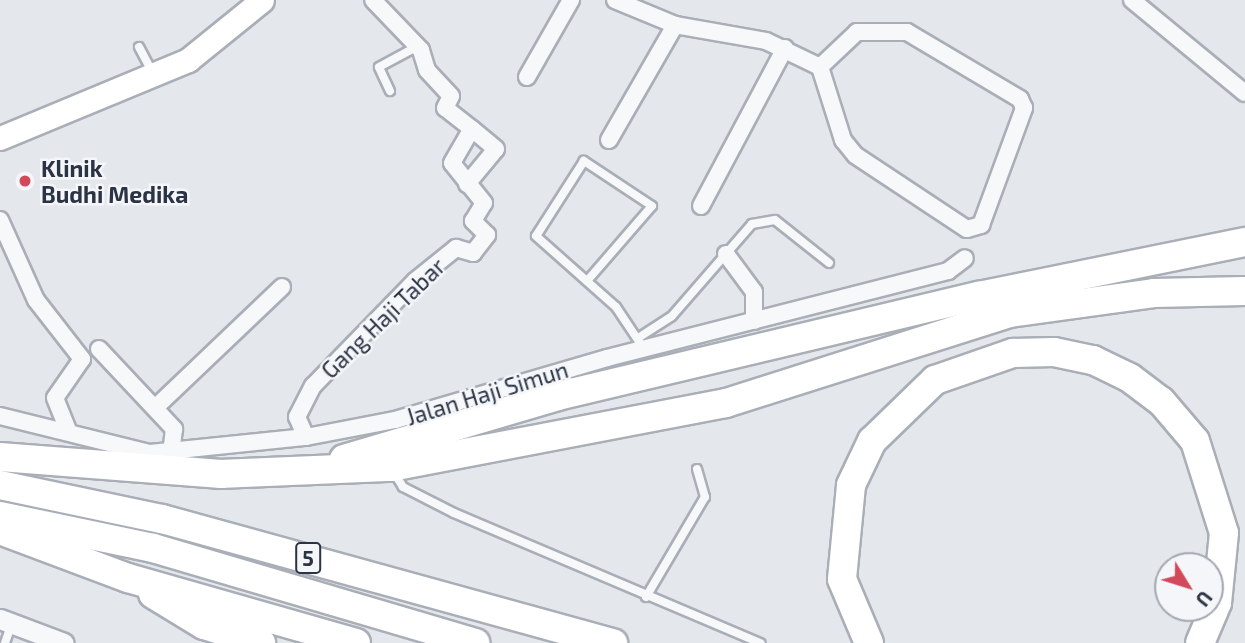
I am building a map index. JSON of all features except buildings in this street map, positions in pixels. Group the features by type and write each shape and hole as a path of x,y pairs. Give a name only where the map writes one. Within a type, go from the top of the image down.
{"highway":[{"path":"318,466 558,396 979,296 1245,242"},
{"path":"0,457 221,474 318,466 391,467 726,403 1010,313 1154,293 1245,291"},
{"path":"869,643 842,579 851,485 872,441 935,380 1013,353 1054,352 1093,360 1130,378 1161,401 1195,441 1224,533 1217,603 1200,643"},
{"name":"5","path":"0,485 162,519 613,643"},
{"name":"5","path":"0,516 153,548 475,643"},
{"path":"0,530 128,578 356,643"},
{"path":"128,578 204,625 261,643"}],"main road":[{"path":"0,138 155,77 225,33 262,0"}],"street":[{"path":"373,0 418,46 427,70 453,95 445,108 496,149 467,184"},
{"path":"527,77 571,0"},
{"path":"615,0 683,24 743,34 785,48 820,67 843,140 855,155 967,229 981,225 1024,108 1020,99 907,32 857,32 820,67"},
{"path":"622,0 683,24"},
{"path":"1132,0 1245,93"},
{"path":"609,140 683,24"},
{"path":"701,206 785,48"},
{"name":"Gang Haji Tabar","path":"306,437 297,416 313,386 415,281 456,248 471,254 486,238 473,221 484,203 452,163 472,130"},
{"path":"0,220 36,300 82,359 55,398 68,431"},
{"path":"726,254 754,292 754,321"},
{"name":"Jalan Haji Simun","path":"0,416 171,453 306,437 396,421 641,343 754,321 948,271 965,258"},
{"path":"156,407 282,287"},
{"path":"99,349 156,407 176,433 171,453"},
{"path":"6,621 64,643"}],"lane":[{"path":"390,91 379,67 418,46"},
{"path":"139,47 155,77"},
{"path":"587,281 652,206 584,161 536,236 587,281 641,343 672,316 752,224 775,220 829,263"},
{"path":"391,467 413,493 646,597 761,643"},
{"path":"646,597 705,497 697,468"},
{"path":"5,643 6,621"}],"place":[{"name":"Klinik Budhi Medika","path":"25,181"}]}
